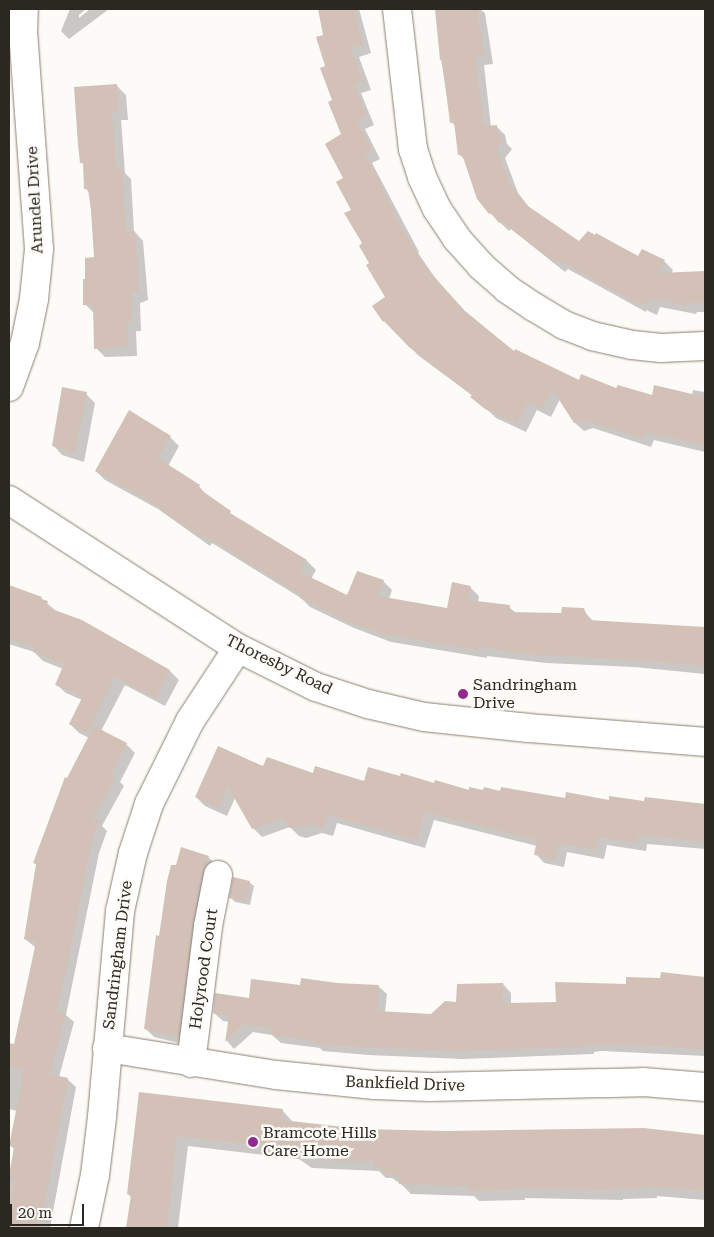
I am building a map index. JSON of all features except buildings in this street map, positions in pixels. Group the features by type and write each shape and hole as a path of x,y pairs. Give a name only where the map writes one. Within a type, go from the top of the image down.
{"street":[{"name":"Arundel Drive","path":"9,388 25,343 34,299 39,249 23,33 24,9"},
{"path":"398,9 413,148 422,178 437,208 457,239 481,266 507,289 534,307 564,325 592,336 632,345 661,348 705,346"},
{"name":"Thoresby Road","path":"9,500 238,648 316,687 368,704 424,717 528,728 705,742"},
{"name":"Sandringham Drive","path":"84,1228 95,1176 120,910 133,853 149,804 190,721 238,648"},
{"name":"Holyrood Court","path":"191,1063 208,926 218,875"},
{"name":"Bankfield Drive","path":"107,1048 191,1063 374,1086 430,1087 642,1082 705,1087"}],"place":[{"name":"Sandringham Drive","path":"463,694"},
{"name":"Bramcote Hills Care Home","path":"253,1142"}]}
